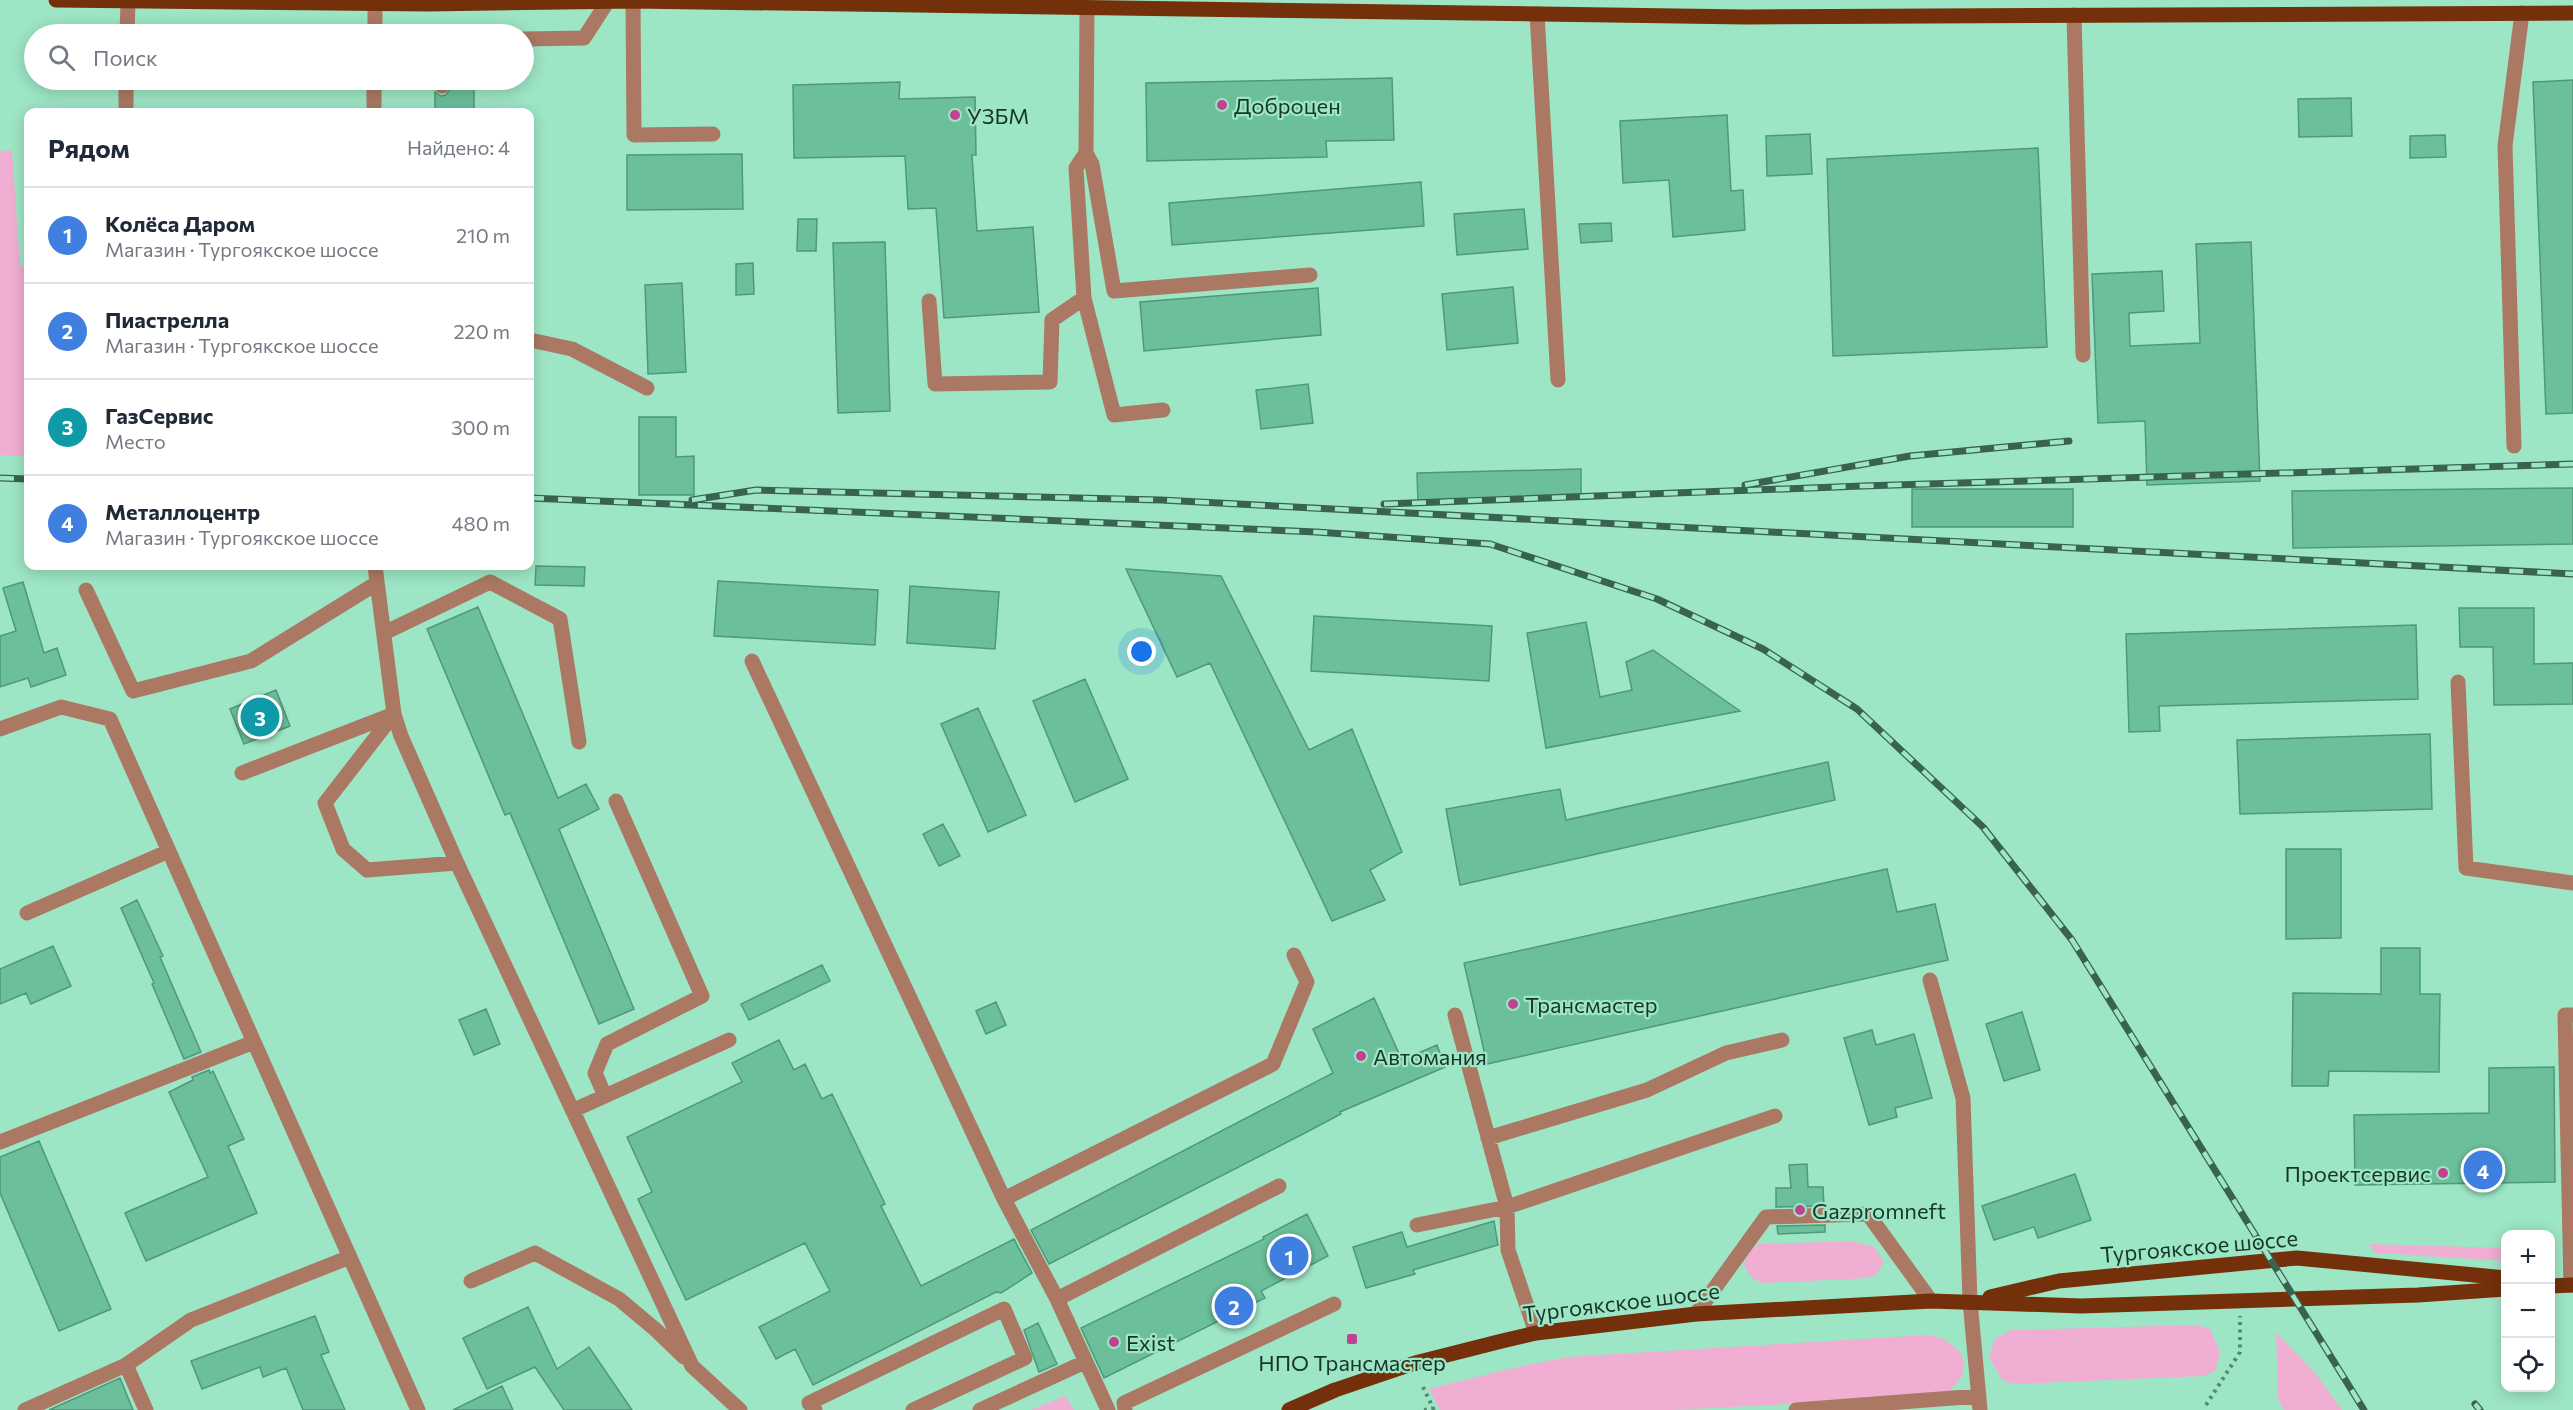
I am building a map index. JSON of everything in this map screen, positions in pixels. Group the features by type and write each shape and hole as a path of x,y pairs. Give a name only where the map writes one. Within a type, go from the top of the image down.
{"main road":[{"path":"56,0 375,4 633,1 1746,17 2573,13"},
{"name":"Тургоякское шоссе","path":"1970,1301 2059,1281 2297,1258 2501,1278"},
{"path":"2555,1284 2572,1285"},
{"name":"Тургоякское шоссе","path":"1289,1410 1335,1390 1415,1362 1536,1333 1696,1314 1931,1301 2081,1306 2418,1295 2501,1289"}],"lane":[{"path":"534,39 584,38 608,1"},
{"path":"633,1 634,135 713,134"},
{"path":"127,24 128,2"},
{"path":"375,4 375,24"},
{"path":"1087,8 1086,153 1092,164 1114,291 1310,275"},
{"path":"2514,447 2505,147 2522,13"},
{"path":"1537,14 1558,380"},
{"path":"2074,15 2083,356"},
{"path":"126,90 126,108"},
{"path":"374,90 374,108"},
{"path":"1086,153 1076,168 1084,298 1114,415 1163,410"},
{"path":"929,301 935,384 1050,382 1052,320 1084,298"},
{"path":"534,341 572,350 647,388"},
{"path":"376,570 394,714 401,736 457,863 692,1366"},
{"path":"384,633 490,582 560,619 579,742"},
{"path":"86,590 133,691 251,660 378,583"},
{"path":"752,661 1004,1199 1057,1299 1108,1410"},
{"path":"2458,682 2466,868 2573,883"},
{"path":"0,729 61,707 110,719 418,1410"},
{"path":"242,772 394,714"},
{"path":"394,714 326,803 343,849 367,870 457,863"},
{"path":"605,1096 595,1073 607,1044 702,996 616,801"},
{"path":"27,913 170,851"},
{"path":"1004,1199 1273,1064 1307,982 1294,956"},
{"path":"1796,1410 1980,1403 1970,1301 1964,1098 1930,980"},
{"path":"1455,1014 1507,1207 1508,1250 1536,1333"},
{"path":"2572,1285 2565,1015 2573,1015"},
{"path":"574,1110 729,1040"},
{"path":"1488,1138 1647,1090 1726,1053 1782,1040"},
{"path":"0,1142 254,1042"},
{"path":"1417,1225 1507,1207 1775,1116"},
{"path":"1057,1299 1279,1186"},
{"path":"1696,1314 1766,1217 1868,1214 1931,1301"},
{"path":"471,1281 535,1253 619,1299 657,1330 740,1410"},
{"path":"25,1410 126,1365 191,1320 350,1257"},
{"path":"1125,1410 1124,1403 1334,1304"},
{"path":"815,1410 809,1403 1004,1309 1025,1358 913,1410"},
{"path":"980,1410 1085,1362"},
{"path":"126,1365 146,1410"}],"path":[{"path":"2206,1405 2240,1352 2240,1301"},
{"path":"1423,1387 1434,1409 1425,1410"}],"shaded area":[{"path":"12,150 20,266 24,266 24,456 0,455 0,151"},
{"path":"1852,1241 1874,1247 1884,1262 1875,1276 1856,1279 1761,1283 1750,1276 1744,1264 1749,1252 1759,1244"},
{"path":"2368,1244 2501,1248 2501,1261 2376,1253"},
{"path":"2198,1325 2210,1329 2220,1353 2215,1371 2203,1376 2015,1384 2002,1380 1989,1357 1995,1339 2011,1330"},
{"path":"2276,1332 2316,1374 2342,1410 2284,1410 2278,1399"},
{"path":"1928,1335 1952,1344 1959,1351 1963,1360 1964,1368 1960,1378 1942,1396 1674,1410 1440,1410 1429,1389 1568,1357"},
{"path":"1065,1396 1074,1410 1031,1410"}],"building":[{"path":"1392,78 1394,140 1326,141 1327,157 1147,161 1146,83"},
{"path":"2573,80 2573,413 2546,414 2533,82"},
{"path":"900,82 899,99 975,97 976,155 972,155 977,231 1033,227 1039,312 944,318 936,208 908,209 905,156 794,158 793,85"},
{"path":"449,90 474,90 474,108 435,108 435,92 441,96 446,95"},
{"path":"2351,98 2352,136 2299,137 2298,99"},
{"path":"1727,115 1731,191 1743,190 1745,230 1673,237 1669,180 1623,183 1620,121"},
{"path":"1810,134 1812,174 1767,176 1766,136"},
{"path":"2445,135 2446,157 2410,158 2410,136"},
{"path":"2038,148 2047,347 1833,356 1827,159"},
{"path":"742,154 743,209 627,210 627,155"},
{"path":"1421,182 1424,226 1172,245 1169,203"},
{"path":"1524,209 1528,249 1457,255 1454,214"},
{"path":"798,219 817,219 816,251 797,251"},
{"path":"1611,223 1612,241 1581,243 1579,224"},
{"path":"885,242 890,411 838,413 833,243"},
{"path":"2251,242 2260,481 2147,485 2145,421 2098,423 2092,274 2162,271 2164,311 2129,313 2130,346 2200,343 2196,244"},
{"path":"753,263 754,294 736,295 736,264"},
{"path":"682,283 686,372 648,374 645,285"},
{"path":"1513,287 1518,343 1447,350 1442,294"},
{"path":"1318,288 1321,335 1144,351 1140,302"},
{"path":"1308,384 1313,423 1261,429 1256,390"},
{"path":"639,417 676,417 676,457 694,456 694,495 639,495"},
{"path":"1581,469 1581,498 1418,502 1417,473"},
{"path":"2573,488 2573,544 2293,548 2292,491"},
{"path":"1912,489 2073,489 2073,527 1912,527"},
{"path":"536,566 585,567 584,586 535,585"},
{"path":"1126,569 1221,576 1309,750 1352,729 1402,852 1370,870 1385,900 1332,921 1210,663 1177,677"},
{"path":"718,581 878,590 875,645 714,636"},
{"path":"23,582 44,653 57,648 66,675 31,687 28,678 0,687 0,636 16,631 3,588"},
{"path":"910,586 999,592 995,649 907,643"},
{"path":"478,607 558,798 586,784 599,809 559,829 634,1009 599,1024 510,813 505,815 427,629"},
{"path":"2459,608 2534,608 2534,664 2573,663 2573,704 2494,705 2493,647 2460,647"},
{"path":"1314,616 1492,626 1489,681 1311,671"},
{"path":"1586,622 1600,697 1632,690 1626,662 1653,650 1740,711 1546,748 1527,633"},
{"path":"2416,625 2418,699 2159,706 2160,731 2129,732 2126,634"},
{"path":"1085,679 1128,779 1075,802 1033,701"},
{"path":"276,690 290,726 244,744 230,709"},
{"path":"978,708 1026,815 988,832 941,724"},
{"path":"2430,734 2432,809 2240,814 2237,740"},
{"path":"1828,762 1835,800 1460,885 1446,809 1560,789 1566,820"},
{"path":"943,824 960,856 939,866 923,834"},
{"path":"2286,849 2341,849 2341,938 2286,939"},
{"path":"1887,869 1897,912 1935,904 1948,960 1487,1064 1464,963"},
{"path":"137,900 163,956 160,957 201,1052 184,1059 121,908"},
{"path":"53,946 71,986 31,1004 26,993 0,1004 0,969"},
{"path":"2381,948 2420,948 2420,994 2440,994 2439,1072 2329,1071 2328,1086 2292,1086 2293,993 2381,994"},
{"path":"822,965 830,981 749,1020 741,1004"},
{"path":"1374,998 1402,1060 1437,1045 1445,1067 1340,1112 1341,1114 1303,1134 1049,1264 1031,1230 1333,1073 1313,1029"},
{"path":"996,1002 1006,1025 986,1034 976,1011"},
{"path":"486,1009 500,1044 474,1055 459,1020"},
{"path":"2022,1012 2040,1070 2004,1081 1986,1024"},
{"path":"1872,1030 1876,1045 1914,1034 1932,1098 1895,1108 1897,1117 1869,1125 1844,1038"},
{"path":"779,1040 794,1070 805,1064 822,1099 832,1094 885,1204 881,1206 921,1286 1014,1239 1032,1273 1001,1293 996,1292 813,1385 795,1349 776,1359 759,1327 830,1291 805,1243 686,1300 638,1199 652,1192 627,1137 742,1082 732,1063"},
{"path":"2554,1067 2555,1182 2355,1185 2354,1115 2489,1113 2489,1068"},
{"path":"209,1070 210,1073 213,1071 244,1139 228,1146 257,1213 146,1261 125,1213 208,1177 169,1092 193,1080 192,1077"},
{"path":"39,1141 111,1309 59,1331 0,1193 0,1157"},
{"path":"1807,1164 1808,1187 1823,1187 1824,1206 1776,1207 1776,1188 1791,1188 1789,1165"},
{"path":"2075,1174 2091,1220 2038,1238 2034,1227 1994,1240 1982,1206"},
{"path":"1307,1214 1328,1256 1261,1291 1265,1298 1104,1378 1081,1328 1264,1239 1263,1237"},
{"path":"1494,1221 1498,1245 1413,1270 1415,1274 1366,1288 1353,1247 1402,1232 1407,1247"},
{"path":"1825,1225 1825,1232 1778,1234 1777,1226"},
{"path":"528,1307 557,1369 589,1347 632,1410 564,1410 535,1367 487,1389 463,1338"},
{"path":"315,1316 329,1352 321,1355 345,1410 303,1410 286,1368 263,1377 260,1367 202,1389 191,1361"},
{"path":"1038,1323 1057,1364 1039,1372 1024,1330"},
{"path":"120,1378 133,1410 49,1410"},
{"path":"502,1386 513,1410 453,1410"}],"railway":[{"path":"1745,485 1910,456 2069,441"},
{"path":"1384,504 1862,486 2573,464"},
{"path":"0,478 24,479"},
{"path":"692,500 756,490 1161,500 2573,574"},
{"path":"534,498 1316,532 1490,544 1657,599 1763,649 1857,709 1983,827 2072,940 2364,1410"},
{"path":"2475,1404 2480,1410"}],"place":[{"name":"Доброцен","path":"1222,105"},
{"name":"УЗБМ","path":"955,115"},
{"name":"ГазСервис","path":"260,717"},
{"name":"Трансмастер","path":"1513,1004"},
{"name":"Автомания","path":"1361,1056"},
{"name":"Металлоцентр","path":"2483,1170"},
{"name":"Проектсервис","path":"2443,1173"},
{"name":"Gazpromneft","path":"1800,1210"},
{"name":"Колёса Даром","path":"1289,1256"},
{"name":"Пиастрелла","path":"1234,1306"},
{"name":"НПО Трансмастер","path":"1352,1339"},
{"name":"Exist","path":"1114,1342"}]}
